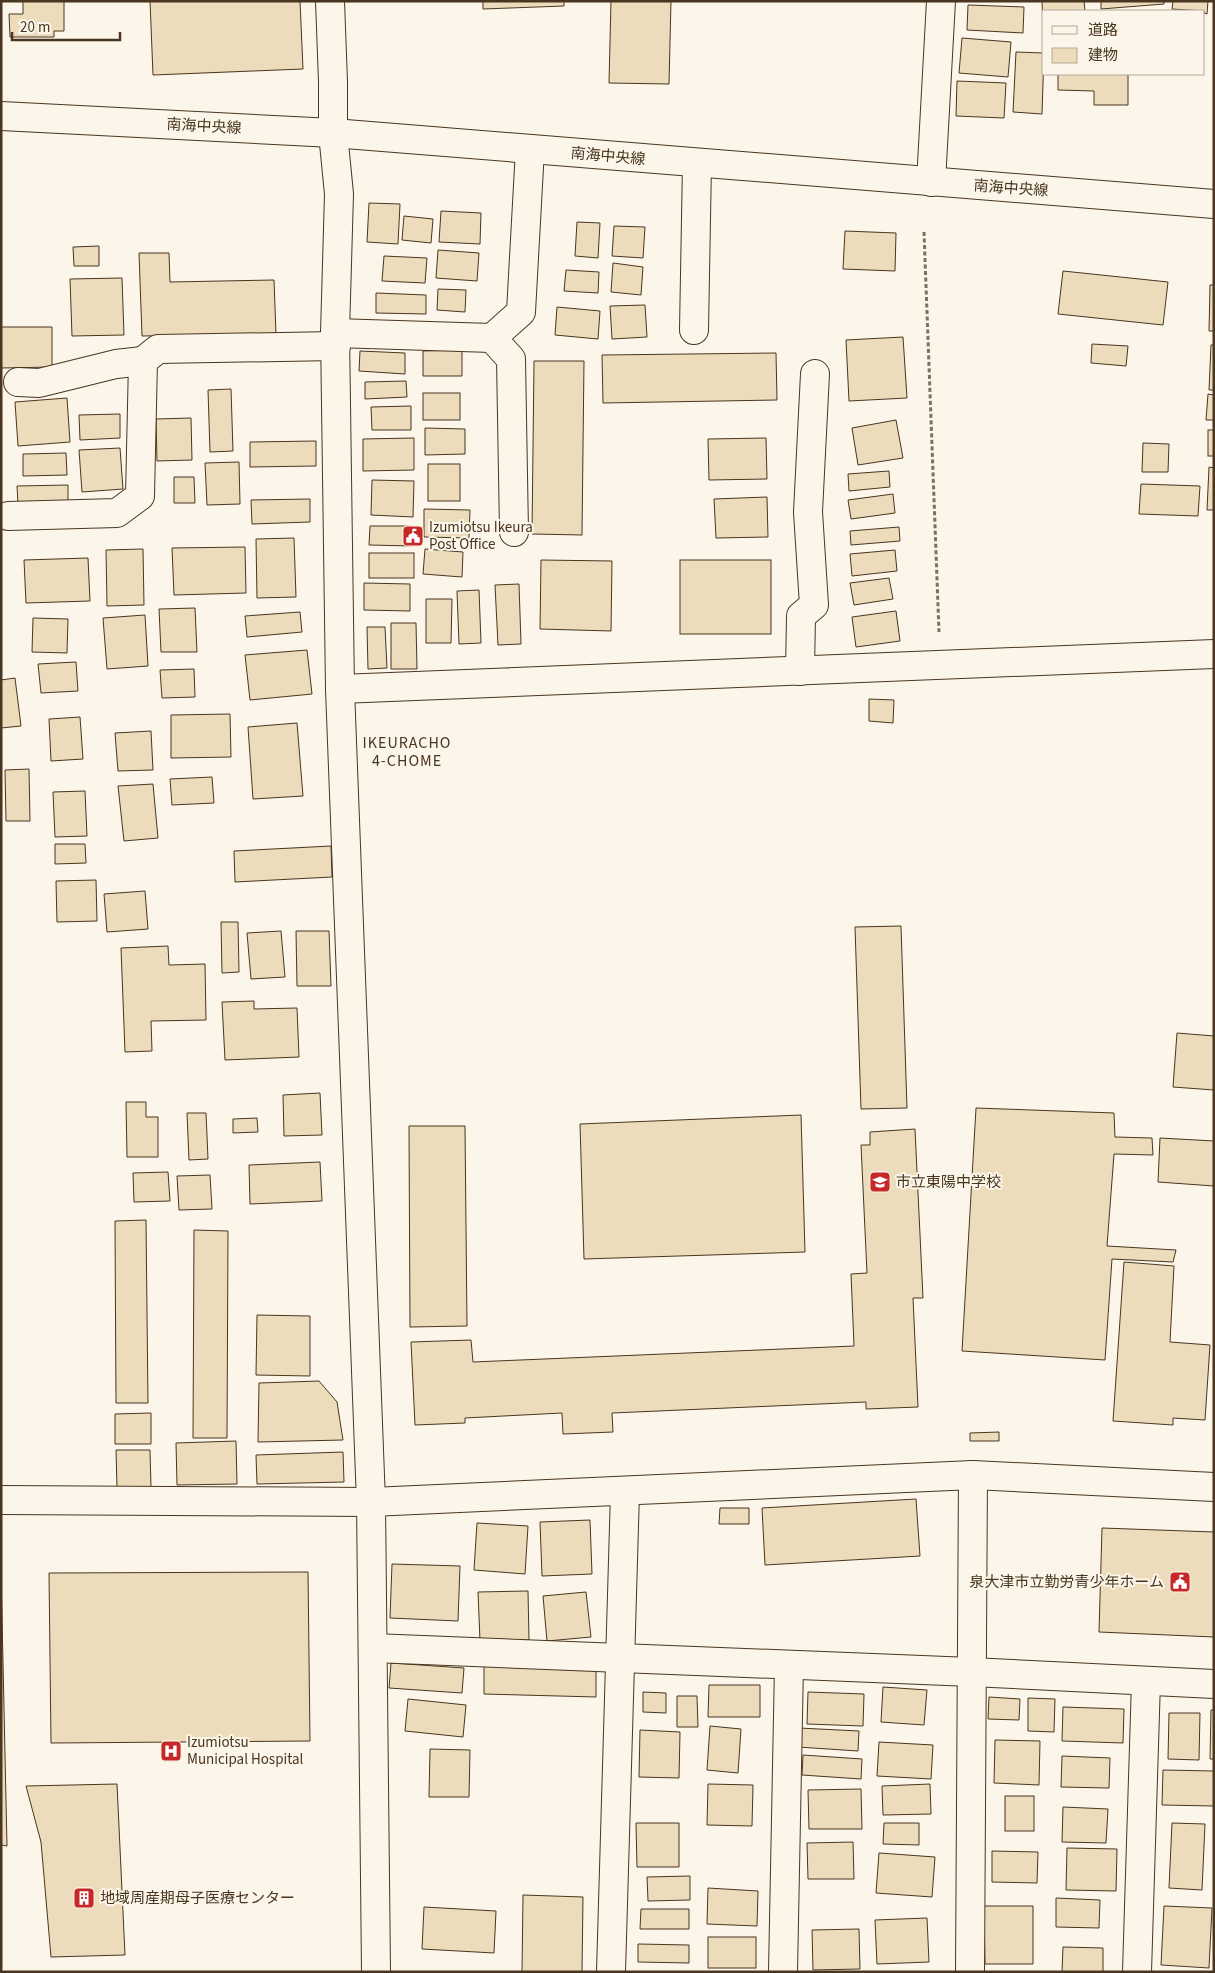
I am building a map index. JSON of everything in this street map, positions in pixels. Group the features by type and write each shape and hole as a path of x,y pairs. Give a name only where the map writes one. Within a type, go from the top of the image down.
{"street":[{"path":"330,1 333,133 339,194 336,340 340,689 371,1502 376,1972"},
{"path":"931,182 940,1"},
{"name":"南海中央線","path":"1,116 333,133 1214,204"},
{"path":"18,382 39,383 116,364 142,361 158,349 336,340 492,338 521,312 530,149"},
{"path":"694,330 697,163"},
{"path":"492,338 511,359 514,532"},
{"path":"8,516 117,513 140,496 142,361"},
{"path":"800,671 801,616 814,605 808,512 815,374"},
{"path":"340,689 1214,654"},
{"path":"1,1500 371,1502 973,1475 1214,1487"},
{"path":"970,1972 973,1475"},
{"path":"611,1972 625,1492"},
{"path":"373,1648 971,1672 1214,1684"},
{"path":"783,1972 789,1665"},
{"path":"1137,1972 1146,1681"}],"path":[{"path":"924,232 940,665"}],"building":[{"path":"23,1 64,1 64,31 54,31 54,37 10,37 9,14 23,14"},
{"path":"150,1 300,1 303,69 153,75"},
{"path":"483,1 564,1 564,6 483,9"},
{"path":"611,1 671,1 669,84 609,83"},
{"path":"1042,1 1084,1 1085,10 1042,10"},
{"path":"1101,1 1164,1 1164,4 1101,9"},
{"path":"1173,1 1208,1 1207,14 1205,10 1172,9"},
{"path":"968,5 1024,7 1023,33 967,30"},
{"path":"962,38 1011,42 1008,77 959,73"},
{"path":"1016,52 1042,53 1042,114 1013,112"},
{"path":"1058,75 1128,75 1128,105 1094,105 1094,91 1058,90"},
{"path":"957,81 1006,83 1004,118 956,116"},
{"path":"369,203 400,204 398,244 367,242"},
{"path":"441,211 481,213 480,244 439,242"},
{"path":"404,216 433,219 431,243 402,240"},
{"path":"577,222 600,223 598,258 575,256"},
{"path":"614,226 645,227 643,258 612,256"},
{"path":"845,231 896,233 895,271 843,269"},
{"path":"99,246 99,266 74,266 73,247"},
{"path":"438,250 479,253 477,281 436,278"},
{"path":"139,253 169,253 170,282 274,280 276,334 142,336"},
{"path":"384,256 427,258 425,283 382,281"},
{"path":"613,263 643,267 641,295 611,292"},
{"path":"566,270 599,272 598,293 564,291"},
{"path":"1063,271 1168,282 1163,325 1058,314"},
{"path":"122,278 124,335 72,336 70,279"},
{"path":"1210,285 1214,285 1214,331 1209,331"},
{"path":"438,289 466,290 465,312 437,310"},
{"path":"376,293 426,295 426,314 376,313"},
{"path":"645,305 647,337 612,339 610,306"},
{"path":"557,307 600,311 598,339 555,335"},
{"path":"1,327 52,327 52,367 1,368"},
{"path":"903,337 907,398 849,401 846,340"},
{"path":"1092,344 1128,346 1126,366 1091,363"},
{"path":"1211,345 1214,345 1214,390 1209,390"},
{"path":"462,350 462,376 423,376 423,351"},
{"path":"360,351 405,353 405,374 359,371"},
{"path":"776,353 777,400 603,403 602,355"},
{"path":"534,361 584,361 582,535 532,534"},
{"path":"406,381 407,397 365,399 365,382"},
{"path":"231,389 233,451 210,452 208,390"},
{"path":"423,393 460,393 460,420 423,420"},
{"path":"1208,394 1214,395 1214,420 1206,420"},
{"path":"67,398 70,442 18,446 15,402"},
{"path":"411,406 411,430 372,430 371,407"},
{"path":"120,414 120,438 80,440 79,415"},
{"path":"191,418 192,460 157,461 156,419"},
{"path":"896,420 903,458 858,465 852,428"},
{"path":"425,428 465,429 465,454 425,455"},
{"path":"1208,430 1214,430 1214,456 1208,456"},
{"path":"414,438 414,470 363,471 363,439"},
{"path":"766,438 767,479 709,480 708,439"},
{"path":"316,441 316,466 250,467 250,442"},
{"path":"1143,443 1169,444 1168,472 1142,472"},
{"path":"120,448 123,489 82,492 79,450"},
{"path":"66,453 67,475 23,476 23,454"},
{"path":"239,462 240,504 207,505 205,463"},
{"path":"428,464 460,464 460,501 428,501"},
{"path":"1209,467 1214,468 1214,510 1207,510"},
{"path":"889,471 890,487 849,491 848,474"},
{"path":"174,477 194,477 195,503 174,503"},
{"path":"372,480 414,481 413,517 371,515"},
{"path":"1141,484 1200,486 1198,516 1139,514"},
{"path":"68,485 68,503 18,504 17,486"},
{"path":"893,494 895,513 851,519 848,500"},
{"path":"767,497 768,537 716,538 714,499"},
{"path":"310,499 310,522 252,524 251,500"},
{"path":"424,509 470,510 469,538 424,537"},
{"path":"370,526 411,526 412,546 369,545"},
{"path":"899,527 900,541 851,545 850,531"},
{"path":"294,538 296,597 257,598 256,539"},
{"path":"245,547 246,593 174,595 172,548"},
{"path":"143,549 144,605 107,606 106,550"},
{"path":"425,549 463,552 462,577 423,574"},
{"path":"895,550 897,571 852,576 850,554"},
{"path":"369,553 414,553 414,578 369,578"},
{"path":"88,558 90,601 26,603 24,560"},
{"path":"541,560 612,561 611,631 540,629"},
{"path":"680,560 771,560 771,634 680,634"},
{"path":"889,578 893,599 854,605 850,583"},
{"path":"364,583 410,584 410,611 364,610"},
{"path":"519,584 521,644 498,645 495,585"},
{"path":"479,590 481,643 459,644 457,591"},
{"path":"426,599 452,599 451,643 426,643"},
{"path":"195,608 197,652 161,652 159,609"},
{"path":"896,611 900,641 856,647 852,617"},
{"path":"300,612 302,632 247,637 245,616"},
{"path":"145,615 148,666 107,669 103,618"},
{"path":"33,618 68,619 67,653 32,652"},
{"path":"391,623 416,623 417,669 391,669"},
{"path":"367,627 385,627 387,668 368,669"},
{"path":"307,650 312,694 250,700 245,655"},
{"path":"76,662 78,691 41,693 38,664"},
{"path":"194,669 195,697 162,698 160,670"},
{"path":"15,678 21,726 1,728 1,680"},
{"path":"869,699 894,700 893,723 869,721"},
{"path":"230,714 231,757 171,758 171,715"},
{"path":"80,717 83,759 51,761 49,719"},
{"path":"297,723 303,796 253,799 248,727"},
{"path":"151,731 153,770 118,771 115,733"},
{"path":"29,769 30,821 6,821 5,770"},
{"path":"212,777 214,803 172,805 170,779"},
{"path":"153,784 158,838 124,841 118,786"},
{"path":"85,791 87,836 55,837 53,792"},
{"path":"55,844 85,844 86,863 55,864"},
{"path":"331,846 332,877 235,882 234,851"},
{"path":"96,880 97,921 57,922 56,881"},
{"path":"145,891 148,929 107,932 104,894"},
{"path":"221,922 238,922 239,972 222,973"},
{"path":"901,926 907,1108 861,1109 855,927"},
{"path":"281,931 285,977 251,979 247,933"},
{"path":"296,931 329,931 331,986 297,986"},
{"path":"168,946 169,965 205,964 206,1020 151,1021 152,1051 125,1052 121,948"},
{"path":"254,1001 254,1009 297,1008 299,1057 225,1060 222,1002"},
{"path":"1177,1033 1214,1036 1214,1090 1173,1087"},
{"path":"320,1093 322,1135 284,1136 283,1095"},
{"path":"126,1102 146,1102 146,1117 158,1117 158,1157 127,1157"},
{"path":"976,1108 1114,1113 1115,1137 1152,1138 1153,1155 1114,1154 1107,1246 1176,1250 1173,1262 1112,1259 1105,1360 962,1351"},
{"path":"187,1113 206,1113 208,1159 189,1160"},
{"path":"801,1115 805,1252 584,1259 580,1124"},
{"path":"257,1118 258,1132 233,1133 233,1119"},
{"path":"409,1126 465,1126 467,1326 410,1327"},
{"path":"915,1129 923,1298 913,1298 918,1407 866,1409 866,1402 612,1413 613,1432 563,1434 562,1413 465,1418 465,1423 415,1425 411,1342 471,1340 473,1362 854,1346 851,1274 867,1273 861,1145 870,1145 870,1132"},
{"path":"1160,1138 1214,1141 1214,1186 1158,1182"},
{"path":"320,1162 322,1201 250,1204 249,1165"},
{"path":"168,1172 170,1201 134,1202 133,1173"},
{"path":"210,1175 212,1209 179,1210 177,1176"},
{"path":"146,1220 148,1403 116,1403 115,1221"},
{"path":"194,1230 228,1231 227,1438 193,1438"},
{"path":"1124,1262 1174,1266 1170,1342 1210,1345 1205,1420 1173,1418 1173,1425 1113,1421"},
{"path":"257,1315 310,1316 310,1376 256,1375"},
{"path":"319,1381 337,1402 343,1440 258,1442 259,1383"},
{"path":"151,1413 151,1444 115,1444 115,1414"},
{"path":"999,1432 999,1441 970,1441 970,1433"},
{"path":"236,1441 237,1484 177,1485 176,1443"},
{"path":"116,1450 150,1450 151,1487 117,1487"},
{"path":"343,1452 344,1482 257,1484 256,1455"},
{"path":"916,1499 920,1556 765,1565 762,1508"},
{"path":"720,1508 749,1508 749,1524 719,1524"},
{"path":"590,1520 592,1574 542,1576 540,1522"},
{"path":"477,1523 528,1526 525,1574 474,1570"},
{"path":"1102,1528 1214,1532 1214,1637 1099,1632"},
{"path":"392,1564 460,1566 458,1621 390,1618"},
{"path":"1,1571 7,1846 1,1845"},
{"path":"308,1572 310,1741 51,1743 49,1573"},
{"path":"528,1591 529,1640 480,1641 478,1592"},
{"path":"586,1592 591,1637 547,1641 543,1596"},
{"path":"391,1663 464,1668 462,1693 389,1688"},
{"path":"484,1663 596,1666 596,1697 484,1694"},
{"path":"709,1685 760,1685 760,1717 708,1717"},
{"path":"883,1687 927,1690 924,1725 881,1722"},
{"path":"643,1692 666,1693 666,1713 643,1712"},
{"path":"808,1692 864,1694 863,1726 807,1724"},
{"path":"677,1696 697,1696 698,1727 677,1727"},
{"path":"989,1697 1020,1699 1019,1720 988,1719"},
{"path":"1028,1698 1055,1699 1054,1732 1028,1731"},
{"path":"408,1699 466,1705 463,1737 405,1731"},
{"path":"1063,1707 1124,1709 1123,1743 1062,1741"},
{"path":"1211,1710 1214,1710 1214,1759 1210,1759"},
{"path":"1169,1713 1200,1713 1199,1760 1168,1759"},
{"path":"710,1726 741,1729 738,1773 707,1770"},
{"path":"799,1728 859,1731 858,1751 798,1747"},
{"path":"640,1730 680,1732 679,1778 639,1777"},
{"path":"995,1740 1040,1741 1039,1785 994,1783"},
{"path":"879,1742 933,1745 931,1779 877,1776"},
{"path":"430,1749 470,1750 469,1797 429,1797"},
{"path":"803,1755 862,1759 861,1779 802,1775"},
{"path":"1062,1756 1110,1758 1109,1788 1061,1787"},
{"path":"1163,1770 1214,1771 1214,1806 1162,1805"},
{"name":"地域周産期母子医療センター","path":"117,1784 125,1955 51,1957 41,1842 26,1786"},
{"path":"708,1784 753,1785 752,1826 707,1825"},
{"path":"930,1784 931,1814 883,1815 882,1786"},
{"path":"861,1789 862,1829 809,1829 808,1790"},
{"path":"1005,1796 1034,1796 1034,1831 1005,1831"},
{"path":"1063,1807 1108,1809 1106,1843 1062,1842"},
{"path":"636,1823 679,1823 679,1867 637,1867"},
{"path":"884,1823 919,1823 919,1845 883,1844"},
{"path":"1172,1823 1205,1824 1202,1890 1169,1888"},
{"path":"853,1842 854,1879 808,1879 807,1843"},
{"path":"1067,1848 1117,1849 1116,1891 1066,1890"},
{"path":"992,1851 1038,1852 1037,1883 992,1882"},
{"path":"879,1853 935,1857 932,1897 876,1893"},
{"path":"690,1876 690,1900 648,1901 647,1877"},
{"path":"708,1888 758,1891 757,1926 707,1924"},
{"path":"523,1895 583,1897 582,1972 522,1972"},
{"path":"1056,1898 1100,1900 1099,1928 1056,1927"},
{"path":"984,1906 1033,1906 1033,1964 985,1964"},
{"path":"1164,1906 1212,1908 1209,1968 1161,1965"},
{"path":"424,1907 496,1911 494,1953 422,1949"},
{"path":"641,1909 689,1909 689,1929 640,1929"},
{"path":"927,1918 929,1962 877,1964 875,1920"},
{"path":"859,1929 860,1969 813,1970 812,1930"},
{"path":"708,1937 756,1937 756,1968 708,1968"},
{"path":"638,1944 689,1945 689,1963 638,1962"},
{"path":"1063,1947 1103,1948 1103,1972 1062,1972"}],"place":[{"name":"Izumiotsu Ikeura Post Office","path":"413,536"},
{"name":"市立東陽中学校","path":"880,1182"},
{"name":"泉大津市立勤労青少年ホーム","path":"1180,1582"},
{"name":"Izumiotsu Municipal Hospital","path":"171,1751"},
{"name":"地域周産期母子医療センター","path":"84,1898"}],"district":[{"name":"IKEURACHO 4-CHOME","path":"407,751"}]}
